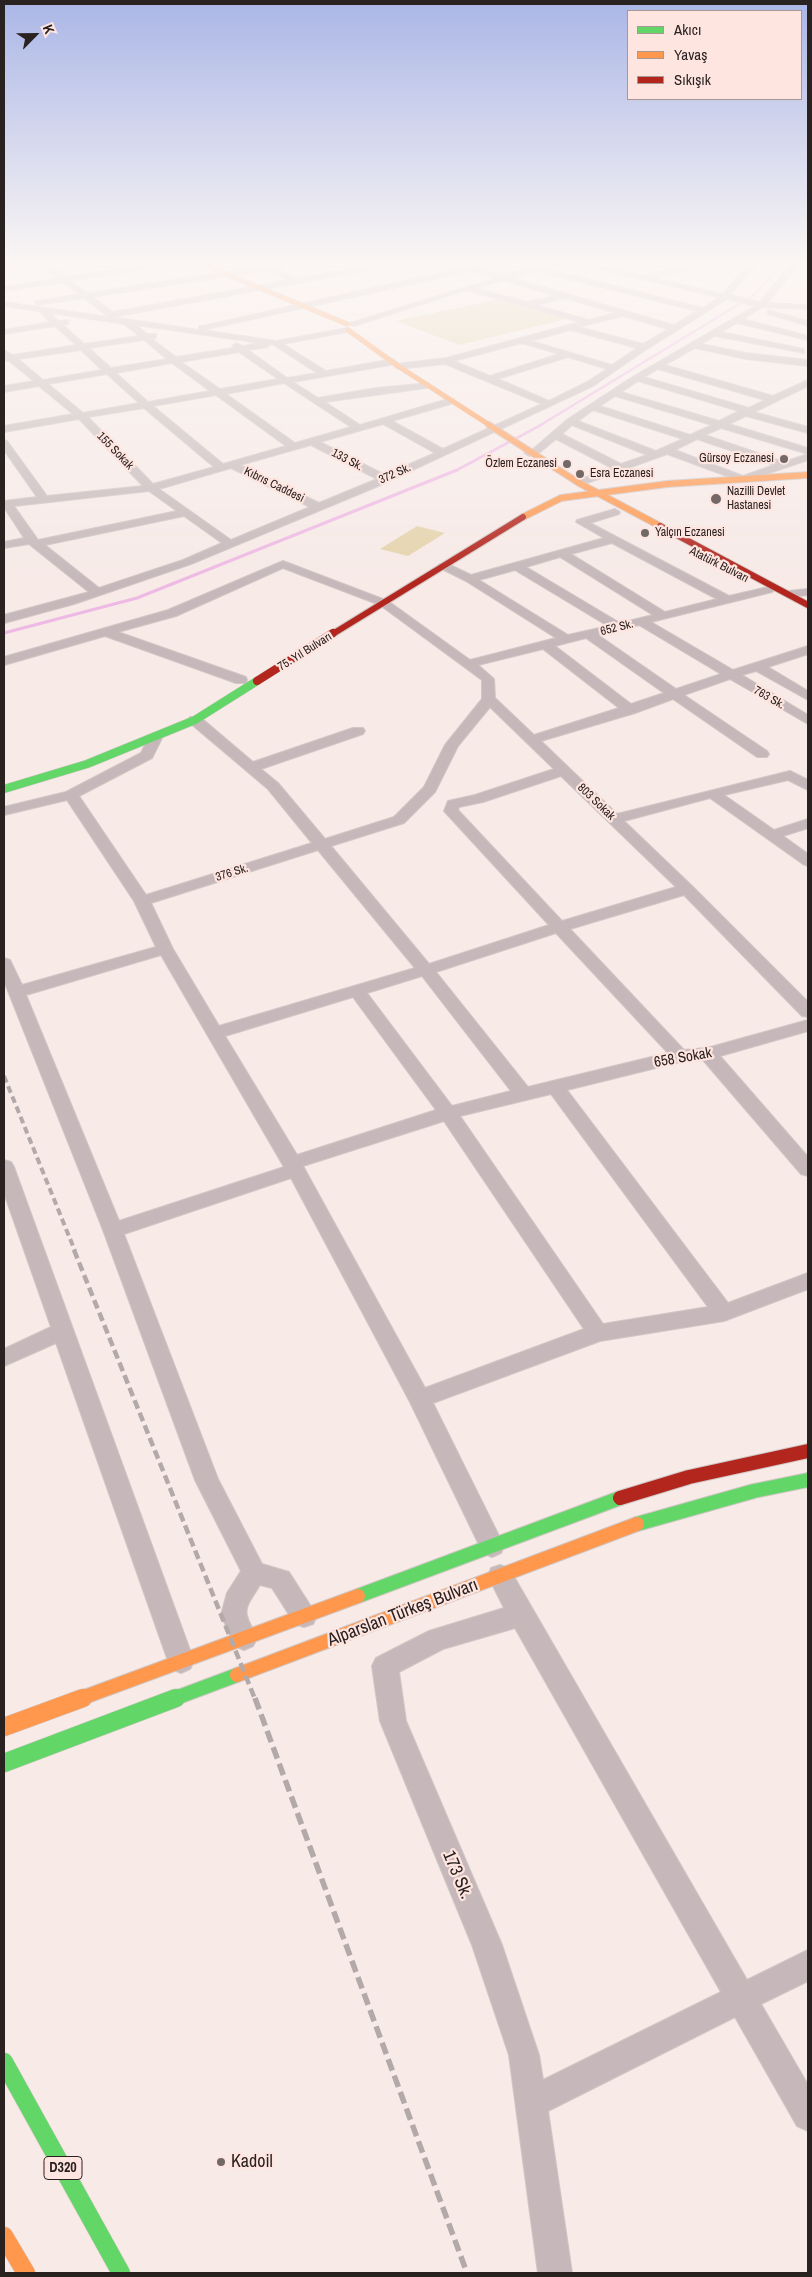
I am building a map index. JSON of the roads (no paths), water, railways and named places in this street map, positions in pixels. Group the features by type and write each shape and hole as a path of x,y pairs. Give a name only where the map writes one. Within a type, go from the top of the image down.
{"main road":[{"path":"404,370 529,453"},
{"name":"Atatürk Bulvarı","path":"529,453 564,488 577,489"},
{"name":"Atatürk Bulvarı","path":"529,453 577,489 615,512 808,612"},
{"name":"75. Yıl Bulvarı","path":"4,778 78,757 141,735 189,712 241,680 444,566 530,513 577,489 594,492 668,484 808,475"},
{"name":"75. Yıl Bulvarı","path":"4,789 87,764 155,738 195,720 379,601 502,517 542,496 564,488"},
{"name":"Atatürk Bulvarı","path":"594,492 808,605"},
{"name":"Alparslan Türkeş Bulvarı","path":"4,1727 639,1491 740,1465 808,1451"},
{"name":"Alparslan Türkeş Bulvarı","path":"4,1763 654,1518 754,1491 808,1480"},
{"name":"D320","path":"4,2062 121,2273"},
{"path":"4,2236 26,2273"}],"street":[{"name":"155 Sokak","path":"23,370 81,416 151,488 230,544"},
{"path":"4,389 119,370"},
{"path":"187,370 292,446"},
{"path":"271,370 358,427"},
{"path":"320,370 325,374"},
{"path":"4,429 10,423 81,416 351,370"},
{"path":"469,370 549,404"},
{"path":"490,379 517,370"},
{"name":"372 Sk.","path":"4,619 70,602 187,562 498,431 590,384 611,370"},
{"path":"529,453 536,451 571,421 650,370"},
{"path":"672,370 773,399"},
{"name":"Kıbrıs Caddesi","path":"110,372 146,405 225,465 319,507"},
{"path":"637,378 808,430"},
{"path":"577,489 620,468 666,450 745,411 808,383"},
{"path":"317,401 426,385"},
{"path":"614,392 808,451"},
{"path":"6,504 151,488 451,400"},
{"path":"592,407 784,465"},
{"path":"383,420 443,453"},
{"path":"571,421 656,454"},
{"path":"556,435 620,468"},
{"name":"133 Sk.","path":"311,441 384,479"},
{"path":"4,443 44,500"},
{"path":"666,450 743,479 808,457"},
{"path":"6,504 34,542 98,592"},
{"path":"4,546 34,542 186,512"},
{"path":"615,512 581,522 728,600"},
{"path":"470,579 614,540"},
{"path":"562,554 664,616"},
{"path":"4,661 172,613 283,564 379,601 467,664 480,671 488,679 489,699"},
{"path":"444,566 470,579 568,640"},
{"path":"517,566 619,628"},
{"name":"652 Sk.","path":"467,664 768,590"},
{"path":"788,594 808,592"},
{"name":"763 Sk.","path":"642,622 808,720"},
{"path":"105,632 241,680"},
{"path":"589,635 762,754"},
{"path":"546,646 630,710"},
{"path":"531,740 630,710 729,675 808,650"},
{"path":"758,666 808,696"},
{"name":"803 Sokak","path":"489,699 687,888 808,1012"},
{"name":"376 Sk.","path":"142,901 399,820 430,789 452,745 489,699"},
{"path":"195,720 273,786 426,970 524,1095"},
{"path":"252,767 358,731"},
{"path":"4,811 71,795 147,756 155,738"},
{"path":"563,771 478,799 453,804 452,811 558,928 680,1056"},
{"path":"614,819 790,775 808,786"},
{"path":"712,793 808,861"},
{"path":"71,795 142,901 166,949 294,1166 420,1399 492,1546"},
{"path":"772,835 808,823"},
{"path":"215,1033 426,970 687,888"},
{"path":"17,992 166,949"},
{"path":"4,963 113,1230 207,1480 254,1572 280,1580 304,1616"},
{"path":"356,990 448,1113 598,1333"},
{"name":"658 Sokak","path":"113,1230 448,1113 680,1056 708,1054 808,1025"},
{"path":"708,1054 808,1169"},
{"path":"556,1088 724,1313"},
{"path":"4,1167 181,1661"},
{"path":"420,1399 598,1333 724,1313 808,1281"},
{"path":"4,1358 62,1331"},
{"path":"244,1638 233,1615 236,1601 254,1572"},
{"path":"500,1576 808,2115"},
{"name":"173 Sk.","path":"521,1615 438,1639 384,1666 393,1721 487,1945 524,2055 555,2273"},
{"path":"531,2103 808,1965"}],"waterway":[{"path":"539,426 630,370"},
{"path":"4,633 137,598 457,470 541,425"}],"railway":[{"path":"4,1076 75,1251"},
{"path":"74,1250 255,1699"},
{"path":"255,1698 467,2273"}],"place":[{"name":"Gürsoy Eczanesi","path":"784,459"},
{"name":"Özlem Eczanesi","path":"567,464"},
{"name":"Esra Eczanesi","path":"580,474"},
{"name":"Nazilli Devlet Hastanesi","path":"716,499"},
{"name":"Yalçın Eczanesi","path":"645,533"},
{"name":"Kadoil","path":"221,2162"}]}
